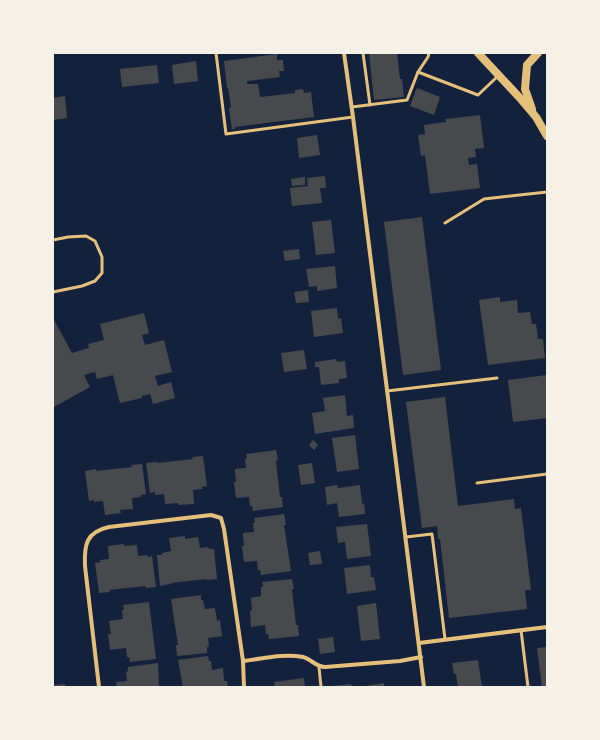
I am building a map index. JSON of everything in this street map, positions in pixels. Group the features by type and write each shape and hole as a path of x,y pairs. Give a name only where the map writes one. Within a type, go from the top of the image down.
{"main road":[{"path":"478,53 536,117"},
{"path":"538,53 527,65 525,89 536,117 547,136"}],"street":[{"path":"344,53 424,687"},
{"path":"99,687 85,566 85,552 88,540 94,532 102,528 207,515 214,515 221,518 224,529 243,661 244,687"},
{"path":"419,643 547,627"},
{"path":"243,661 288,655 304,658 319,667 400,661 421,657"}],"lane":[{"path":"216,53 226,134 353,117"},
{"path":"363,53 370,105"},
{"path":"352,107 407,100 418,72 429,53"},
{"path":"418,72 478,95 499,76"},
{"path":"444,223 484,200 547,192"},
{"path":"53,240 86,236 95,241 102,257 102,273 95,281 82,286 53,292"},
{"path":"387,391 497,378"},
{"path":"477,483 547,474"},
{"path":"406,537 432,534 445,639"},
{"path":"521,630 528,687"},
{"path":"319,667 321,687"}],"building":[{"path":"369,53 397,53 404,97 374,100"},
{"path":"277,54 277,60 283,60 284,71 279,71 280,77 247,81 247,84 258,84 260,97 295,93 295,90 303,89 304,93 311,92 314,117 235,127 235,129 232,129 229,108 231,107 224,61"},
{"path":"196,61 198,81 174,84 172,65"},
{"path":"157,65 159,83 122,87 120,69"},
{"path":"417,88 440,97 434,115 410,106"},
{"path":"65,96 67,118 53,120 53,98"},
{"path":"480,115 484,148 475,149 476,157 468,158 469,165 477,164 480,188 430,194 425,155 421,156 418,135 425,134 424,125 446,122 446,119"},
{"path":"317,135 320,155 299,158 297,138"},
{"path":"325,176 326,188 320,188 322,203 292,206 290,188 308,186 307,178"},
{"path":"305,177 305,185 292,186 291,179"},
{"path":"422,217 441,370 403,375 384,222"},
{"path":"331,220 335,253 316,255 312,222"},
{"path":"299,249 300,259 285,261 283,251"},
{"path":"335,266 337,288 317,291 317,286 309,287 306,269"},
{"path":"308,290 309,302 296,303 294,292"},
{"path":"500,297 500,302 517,300 518,313 530,312 532,324 536,324 538,339 543,339 545,358 488,365 479,300"},
{"path":"337,308 338,319 341,318 343,333 314,337 311,311"},
{"path":"144,313 149,333 142,335 145,345 164,340 172,372 155,376 158,386 171,382 175,398 153,404 150,394 142,396 142,398 120,403 113,375 97,379 95,372 84,375 90,387 54,407 53,318 72,353 89,348 88,344 104,340 100,324"},
{"path":"304,350 307,369 284,372 281,353"},
{"path":"336,359 337,362 345,361 347,378 339,379 339,383 321,385 319,367 315,367 315,362"},
{"path":"547,375 547,418 513,422 508,380"},
{"path":"345,395 347,416 353,415 354,428 315,434 312,413 325,411 323,398"},
{"path":"445,397 458,506 514,499 515,509 521,508 531,590 525,590 527,609 449,618 440,539 438,539 437,526 422,528 406,402"},
{"path":"355,435 359,469 337,472 332,438"},
{"path":"313,440 318,445 314,450 309,445"},
{"path":"276,450 280,497 282,497 283,507 253,511 252,506 250,506 249,497 236,498 234,482 236,482 235,469 246,468 246,454"},
{"path":"203,456 207,486 202,487 202,489 193,490 194,504 165,504 164,494 155,495 155,492 150,493 146,463 193,459 192,457"},
{"path":"312,463 315,483 301,485 298,465"},
{"path":"142,464 146,494 141,495 141,497 132,498 133,509 120,510 121,513 105,515 103,501 89,501 85,471 132,467 131,465"},
{"path":"337,485 338,488 360,485 362,504 364,503 365,514 339,517 337,503 327,505 325,487"},
{"path":"284,514 286,525 284,525 291,571 261,575 260,570 258,570 257,561 244,562 242,546 244,546 243,533 254,532 254,518"},
{"path":"367,524 371,556 347,559 345,542 338,543 336,527"},
{"path":"185,536 185,539 198,537 200,548 208,547 209,549 214,549 217,579 171,583 160,586 157,555 162,555 162,553 171,551 169,538"},
{"path":"124,544 124,546 137,545 138,556 152,556 156,587 146,588 145,586 109,590 110,592 99,593 95,563 101,562 100,560 109,559 108,546"},
{"path":"320,551 322,564 310,565 308,553"},
{"path":"370,565 371,577 374,577 376,590 347,594 344,568"},
{"path":"292,579 296,625 298,625 299,636 269,639 268,634 266,634 265,625 251,627 251,598 261,596 261,587 263,587 262,582"},
{"path":"201,595 201,600 203,600 205,609 215,608 217,621 220,620 222,636 208,638 209,647 207,647 207,653 177,656 176,645 178,645 171,599"},
{"path":"149,602 156,659 130,662 129,657 127,657 126,648 110,650 108,634 111,634 109,621 123,619 123,605"},
{"path":"376,603 380,639 361,641 357,606"},
{"path":"333,637 335,652 320,654 318,639"},
{"path":"547,647 547,687 542,687 537,648"},
{"path":"208,656 209,661 211,661 212,670 223,668 224,681 227,681 228,687 183,687 178,660"},
{"path":"478,660 482,687 458,687 456,674 454,674 452,663"},
{"path":"158,663 159,687 117,687 116,682 127,681 126,672 128,671 128,667"},
{"path":"304,678 305,687 275,687 274,682"},
{"path":"384,683 384,687 365,687 365,686"},
{"path":"65,684 65,687 53,687 53,685"},
{"path":"351,684 352,687 331,687 331,686"}]}
